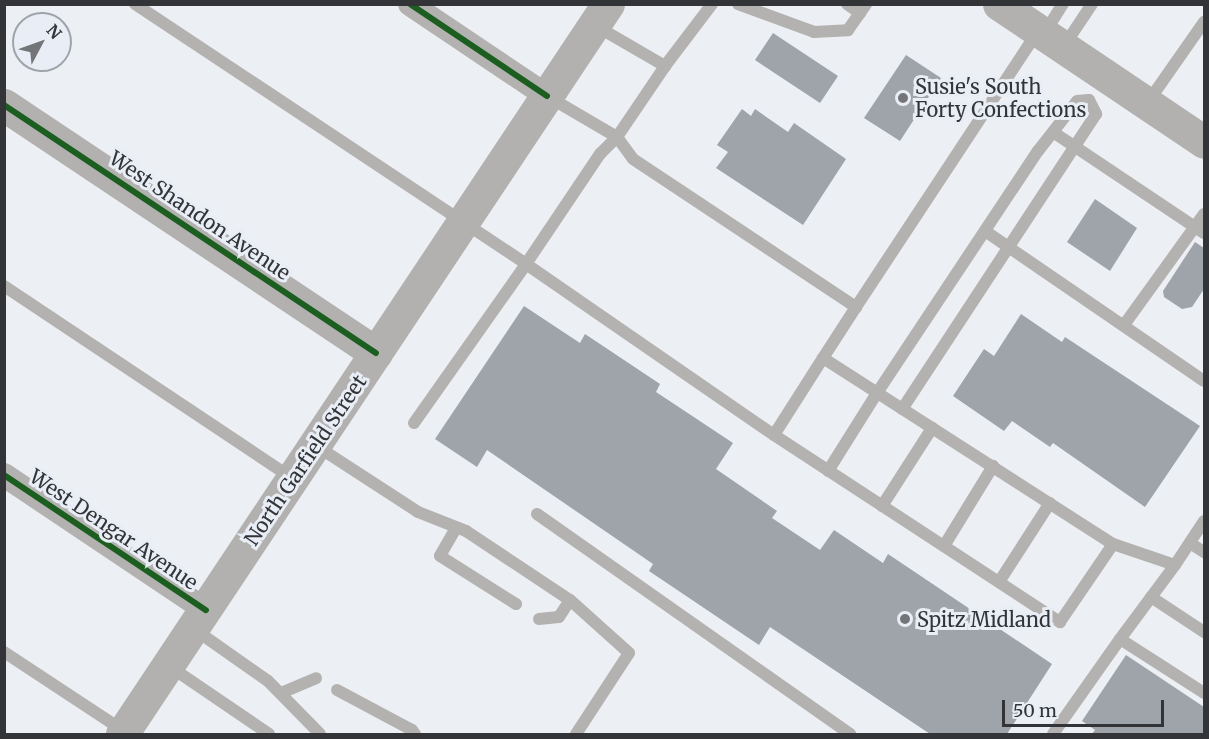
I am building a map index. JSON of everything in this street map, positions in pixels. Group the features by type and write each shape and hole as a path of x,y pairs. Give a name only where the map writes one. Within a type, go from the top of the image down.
{"main road":[{"path":"999,4 1048,38 1098,88 1148,102 1204,141"},
{"name":"North Garfield Street","path":"123,733 601,15"},
{"name":"West Shandon Avenue","path":"4,105 376,353"}],"street":[{"path":"410,4 547,96"},
{"name":"West Dengar Avenue","path":"4,475 199,619"}],"lane":[{"path":"135,4 526,264 774,435 1060,622 1113,544"},
{"path":"414,423 600,154 617,137 665,66 712,4"},
{"path":"738,4 814,32 848,30 863,9 847,4"},
{"path":"774,435 856,307 1048,38 1063,4"},
{"path":"1048,38 1092,4"},
{"path":"601,15 665,66"},
{"path":"1148,102 1204,22"},
{"path":"828,471 877,393 1053,132 1077,101 1098,88"},
{"path":"902,409 1096,114 1098,88"},
{"path":"547,96 617,137 633,159 856,307"},
{"path":"1053,132 1200,229"},
{"path":"1124,325 1200,229 1204,214"},
{"path":"985,231 1204,381"},
{"path":"4,286 293,478"},
{"path":"823,358 1113,544 1175,565"},
{"path":"882,506 932,428"},
{"path":"315,445 418,512 466,531 570,600 629,653 576,735"},
{"path":"944,546 993,466"},
{"path":"999,582 1050,503"},
{"path":"537,514 850,735"},
{"path":"1053,735 1204,522"},
{"path":"456,528 440,556 516,604"},
{"path":"1190,543 1204,552"},
{"path":"1151,597 1204,632"},
{"path":"539,619 559,617 570,600"},
{"path":"199,619 281,693 320,735"},
{"path":"1120,639 1204,693"},
{"path":"4,652 123,733"},
{"path":"168,666 270,735"},
{"path":"281,693 316,678"},
{"path":"337,690 412,730 415,735"}],"building":[{"path":"773,33 838,76 820,103 755,60"},
{"name":"Susie's South Forty Confections","path":"906,55 941,78 900,141 864,118"},
{"path":"742,109 751,116 755,109 788,132 794,123 846,159 803,225 716,168 728,152 717,145"},
{"path":"1095,199 1137,228 1110,271 1067,242"},
{"path":"1195,242 1204,248 1204,289 1192,307 1182,309 1164,297 1163,291"},
{"path":"524,306 580,343 585,334 660,384 656,392 733,443 716,469 777,511 772,518 820,550 834,530 883,563 888,554 1052,664 1007,734 930,734 770,627 759,645 649,571 653,564 487,450 477,467 435,439"},
{"path":"1021,314 1062,342 1065,337 1200,426 1145,507 1053,443 1050,447 1012,421 1004,431 953,396 984,349 994,356"},
{"path":"1126,655 1204,707 1204,734 1092,734 1095,730 1082,721"}],"cycle path":[{"path":"410,4 547,96"},
{"path":"4,105 376,353"},
{"path":"4,475 206,610"}],"place":[{"name":"Susie's South Forty Confections","path":"903,98"},
{"name":"Spitz Midland","path":"905,619"}]}
